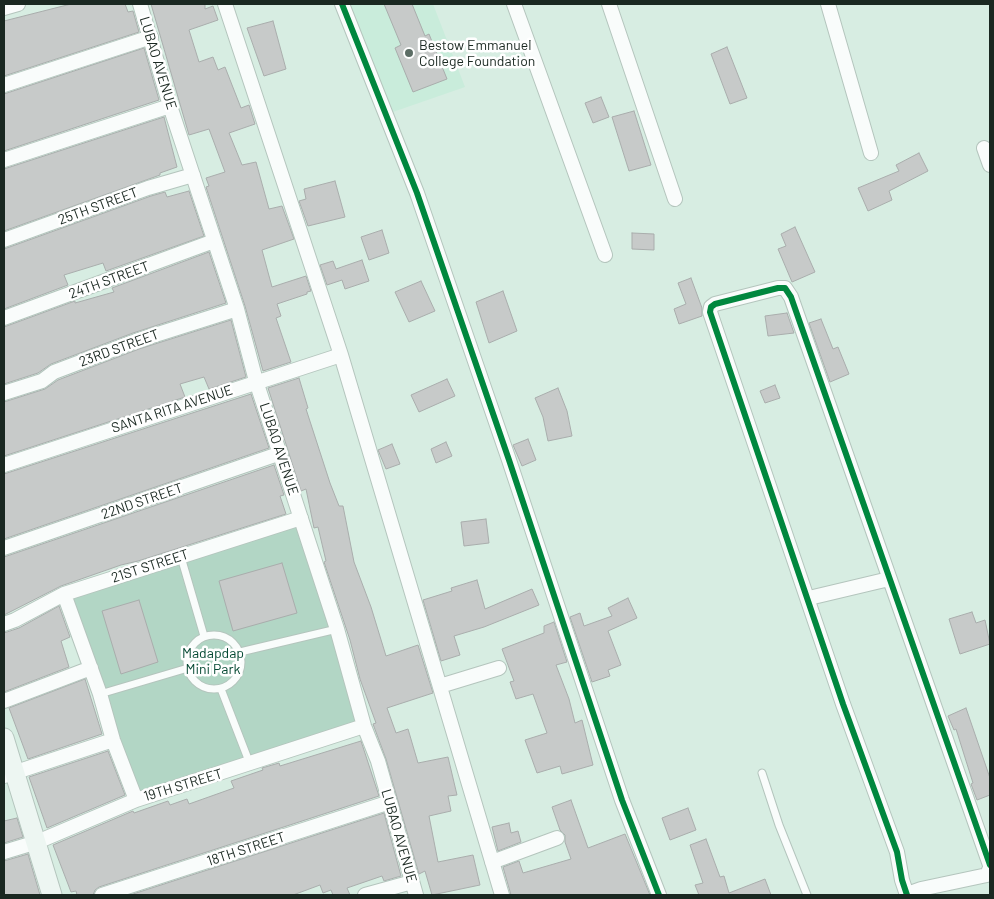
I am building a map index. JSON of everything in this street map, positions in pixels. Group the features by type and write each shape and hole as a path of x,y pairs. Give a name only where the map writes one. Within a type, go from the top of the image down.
{"main road":[{"path":"4,738 9,775 37,842 52,895"}],"street":[{"path":"4,8 18,4"},
{"name":"LUBAO AVENUE","path":"140,4 170,106 237,309 256,381 337,629 364,726 378,761 416,895"},
{"path":"224,4 341,355 502,895"},
{"path":"342,4 417,193 509,460 622,800 659,895"},
{"path":"514,4 605,255"},
{"path":"609,4 675,198"},
{"path":"828,4 871,153"},
{"path":"4,85 150,37"},
{"path":"4,160 170,106"},
{"path":"984,148 990,165"},
{"name":"25TH STREET","path":"4,240 148,188 193,176"},
{"name":"24TH STREET","path":"4,318 214,241"},
{"path":"778,288 785,288 788,292 890,579 905,616 990,866 987,875 921,888 907,894 897,852 843,704 710,312 711,307 715,304 778,288"},
{"name":"23RD STREET","path":"4,393 42,381 54,372 136,341 237,309"},
{"name":"SANTA RITA AVENUE","path":"4,465 256,381 341,355"},
{"name":"22ND STREET","path":"4,548 281,454"},
{"name":"21ST STREET","path":"4,624 64,594 301,518"},
{"path":"808,598 890,579"},
{"path":"64,594 100,694 113,740 136,800"},
{"path":"4,700 91,668"},
{"path":"440,686 500,668"},
{"name":"19TH STREET","path":"4,852 37,842 136,800 364,726"},
{"path":"9,775 113,740"},
{"name":"18TH STREET","path":"102,895 390,802"},
{"path":"492,862 557,838"},
{"path":"365,895 412,882"}],"lane":[{"path":"181,557 204,636"},
{"path":"240,652 337,629"},
{"path":"216,634 229,639 240,652 239,674 233,683 221,690 206,689 193,681 188,668 187,656 191,646 204,636 216,634"},
{"path":"100,694 188,668"},
{"path":"221,690 250,764"},
{"path":"762,772 784,840 807,895"}],"shaded area":[{"name":"Bestow Emmanuel College Foundation","path":"347,4 433,4 465,87 390,113"}],"green space":[{"name":"Madapdap Mini Park","path":"301,518 364,726 136,800 64,594"}],"building":[{"path":"71,4 125,4 128,12 133,11 139,32 4,76 4,21"},
{"path":"151,4 205,4 205,9 213,6 218,20 189,30 199,62 213,57 218,70 225,67 241,108 249,105 255,124 229,133 242,165 256,162 269,209 282,206 294,239 262,250 272,287 306,276 311,291 277,304 281,316 276,318 291,362 263,371 245,306 206,187 209,186 206,178 225,172 209,129 189,135"},
{"path":"384,4 412,4 425,36 429,34 447,79 413,92 395,48 401,45"},
{"path":"273,21 286,69 264,76 247,28"},
{"path":"727,47 747,98 730,104 711,54"},
{"path":"144,48 159,100 4,151 4,94"},
{"path":"601,97 609,117 593,123 585,103"},
{"path":"634,111 651,165 629,171 612,117"},
{"path":"164,117 177,167 160,173 160,175 4,231 4,169"},
{"path":"919,153 928,171 889,191 892,200 868,211 858,188 899,171 896,165"},
{"path":"335,181 345,217 308,226 299,201 306,199 304,189"},
{"path":"189,191 204,236 106,271 103,263 64,275 68,285 4,309 4,249 151,196 165,192 167,197"},
{"path":"795,227 815,272 792,282 778,249 786,246 781,234"},
{"path":"382,230 389,253 369,260 361,237"},
{"path":"632,233 654,234 654,250 632,249"},
{"path":"209,252 226,303 133,333 51,364 38,373 4,384 4,327 75,301 75,303 114,292 112,288"},
{"path":"362,260 369,281 345,289 342,280 327,285 320,265 333,261 336,269"},
{"path":"691,278 702,308 702,316 679,324 674,309 686,304 678,283"},
{"path":"421,281 435,311 409,322 395,292"},
{"path":"503,291 517,331 489,343 476,302"},
{"path":"787,313 794,333 768,336 765,316"},
{"path":"821,319 833,349 838,347 849,374 830,382 809,323"},
{"path":"231,320 246,377 209,389 204,377 180,384 185,397 4,456 4,402 45,389 58,380 139,349"},
{"path":"299,378 308,408 306,409 330,483 339,506 343,506 354,562 371,607 386,656 418,645 433,693 387,708 396,733 408,729 418,763 448,757 457,795 448,796 451,811 429,816 438,862 473,855 480,885 432,895 425,871 419,874 386,759 373,724 376,723 360,679 350,640 324,562 326,561 318,527 314,528 306,489 301,491 268,388"},
{"path":"447,379 455,396 419,412 411,395"},
{"path":"775,385 780,398 765,403 760,391"},
{"path":"558,388 567,411 572,436 548,441 543,417 535,398"},
{"path":"251,394 269,448 4,539 4,474"},
{"path":"528,439 536,460 522,466 513,445"},
{"path":"446,442 452,456 436,463 431,449"},
{"path":"392,444 400,464 386,469 378,450"},
{"path":"274,465 284,495 280,496 286,514 121,565 61,586 4,615 4,557"},
{"path":"486,519 489,543 464,546 461,522"},
{"path":"282,563 297,613 233,631 219,581"},
{"path":"477,580 485,609 532,589 539,605 484,627 454,636 460,655 441,661 423,600 452,591 451,588"},
{"path":"628,598 637,618 608,631 621,665 608,670 610,676 592,682 570,617 580,613 584,626 612,616 608,608"},
{"path":"139,600 158,662 121,674 102,611"},
{"path":"59,606 70,637 61,641 69,667 4,692 4,633 19,628"},
{"path":"972,612 976,623 985,620 990,644 960,654 949,619"},
{"path":"554,622 567,662 556,665 569,699 575,723 582,720 593,765 562,774 560,766 537,773 525,740 547,733 533,694 516,699 510,682 514,681 502,649 544,633 544,626"},
{"path":"85,679 102,734 28,759 9,708"},
{"path":"966,708 990,778 990,795 977,800 956,729 954,730 948,716"},
{"path":"361,741 379,796 99,887 93,895 77,895 76,891 71,892 53,845 133,811 134,813 168,801 170,805 187,799 189,804 234,788 231,781 263,770 262,768 279,763 280,766"},
{"path":"108,751 125,795 47,828 29,777"},
{"path":"571,800 588,848 625,834 650,895 511,895 503,867 519,861 523,873 571,859 565,842 565,835 560,830 552,807"},
{"path":"688,808 696,830 670,840 662,818"},
{"path":"384,813 401,876 384,881 382,876 347,888 350,895 333,895 331,890 323,893 320,885 293,895 130,895"},
{"path":"17,818 23,837 4,843 4,821"},
{"path":"509,823 511,833 518,831 521,842 498,851 492,827"},
{"path":"706,839 720,877 724,876 729,893 765,879 771,895 699,895 695,885 703,883 690,845"},
{"path":"28,854 40,895 4,895 4,861"}],"cycle path":[{"path":"342,4 417,193 509,460 622,800 659,895"},
{"path":"907,895 897,852 843,704 710,312 711,307 715,304 778,288 785,288 791,297 990,865"}],"place":[{"name":"Bestow Emmanuel College Foundation","path":"409,53"}]}
